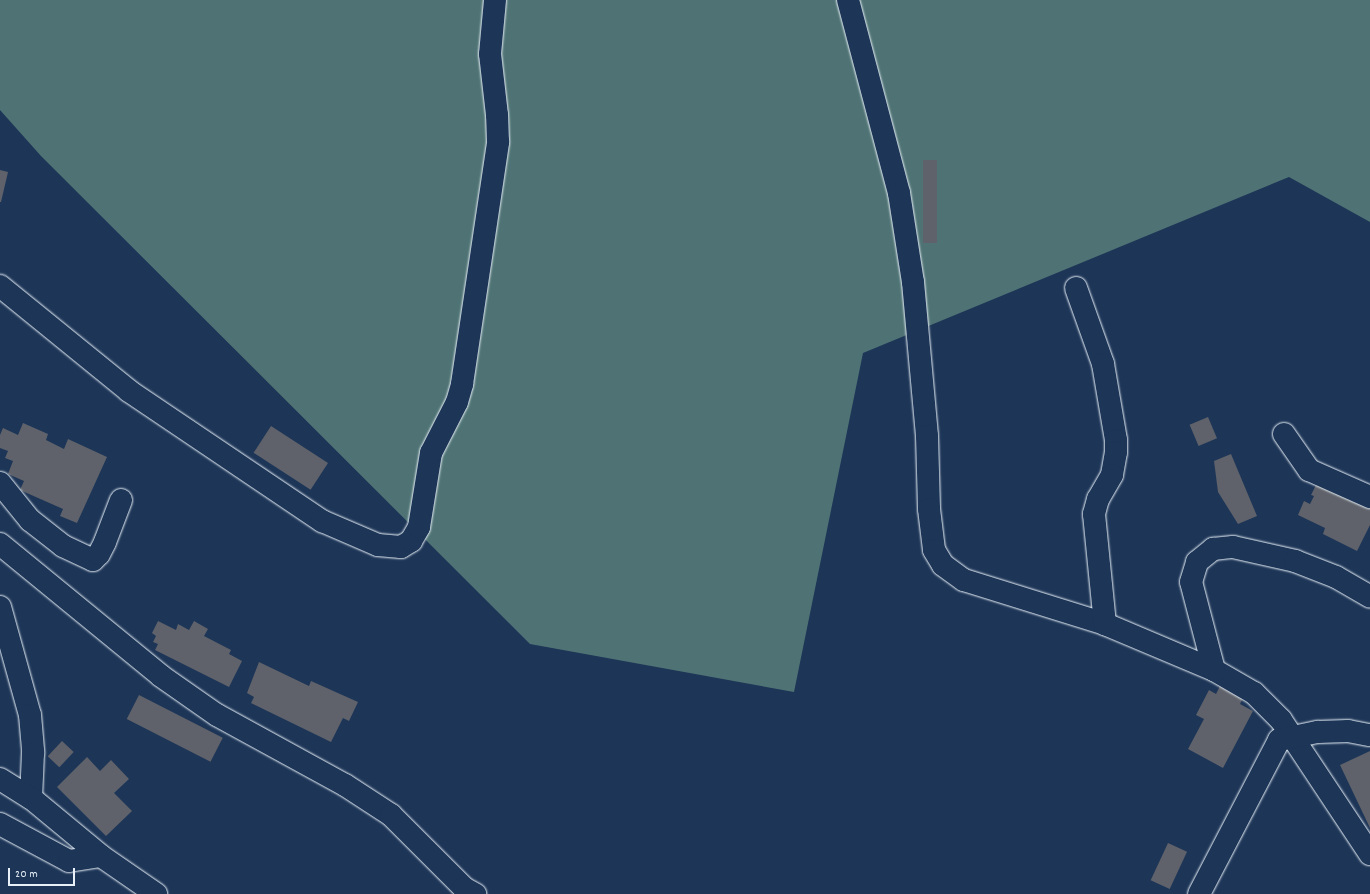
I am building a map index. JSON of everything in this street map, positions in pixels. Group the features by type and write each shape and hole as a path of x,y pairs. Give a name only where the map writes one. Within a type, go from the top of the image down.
{"street":[{"path":"0,286 129,391 322,521 378,545 401,547 411,541 419,527 431,453 457,402 462,384 498,142 497,115 490,54 495,0"},
{"path":"848,0 899,193 913,282 927,436 930,509 934,550 943,565 964,580 1105,624 1214,670 1254,693 1277,716 1370,854"},
{"path":"1076,288 1103,364 1116,440 1116,452 1112,475 1098,499 1094,514 1105,624"},
{"path":"1284,434 1309,470 1370,497"},
{"path":"0,483 30,520 63,546 93,560 99,554 105,542 121,500"},
{"path":"0,544 161,676 217,715 345,785 391,815 464,888 475,894"},
{"path":"1214,670 1191,582 1198,562 1213,549 1233,547 1295,560 1336,577 1370,597"},
{"path":"0,607 30,714 33,753 31,798"},
{"path":"1199,894 1279,740 1290,736 1348,731 1369,735"},
{"path":"0,779 31,798 101,856 156,894"},
{"path":"0,824 69,861 101,856"}],"green space":[{"path":"0,0 1370,0 1370,222 1289,177 863,353 794,692 530,644 41,156 0,110"}],"building":[{"path":"923,160 937,160 937,243 923,243"},
{"path":"0,170 8,172 1,202 0,202"},
{"path":"1208,417 1217,438 1199,446 1190,425"},
{"path":"23,423 48,434 46,440 64,449 68,439 107,457 77,523 60,516 63,509 20,490 24,481 8,474 13,461 5,458 8,451 0,448 0,435 3,428 18,435"},
{"path":"271,426 328,463 311,490 254,453"},
{"path":"1231,454 1257,516 1238,524 1218,492 1214,461"},
{"path":"1317,483 1370,506 1370,525 1357,551 1323,534 1325,528 1298,515 1304,501 1310,504 1314,496 1311,495"},
{"path":"158,621 176,630 178,624 189,630 194,621 208,629 204,636 231,650 229,654 242,661 229,687 155,650 158,644 153,642 156,636 152,633"},
{"path":"259,662 309,686 311,681 358,702 349,721 343,718 331,742 251,703 254,697 247,693"},
{"path":"1221,684 1244,696 1240,704 1253,711 1223,768 1188,749 1204,719 1196,715 1209,690 1216,694"},
{"path":"139,695 223,738 210,762 127,719"},
{"path":"62,741 74,752 59,767 48,756"},
{"path":"1370,751 1370,828 1340,765"},
{"path":"87,757 100,771 111,760 129,779 114,793 132,811 106,836 57,787"},
{"path":"1168,843 1187,852 1170,889 1151,880"}]}
